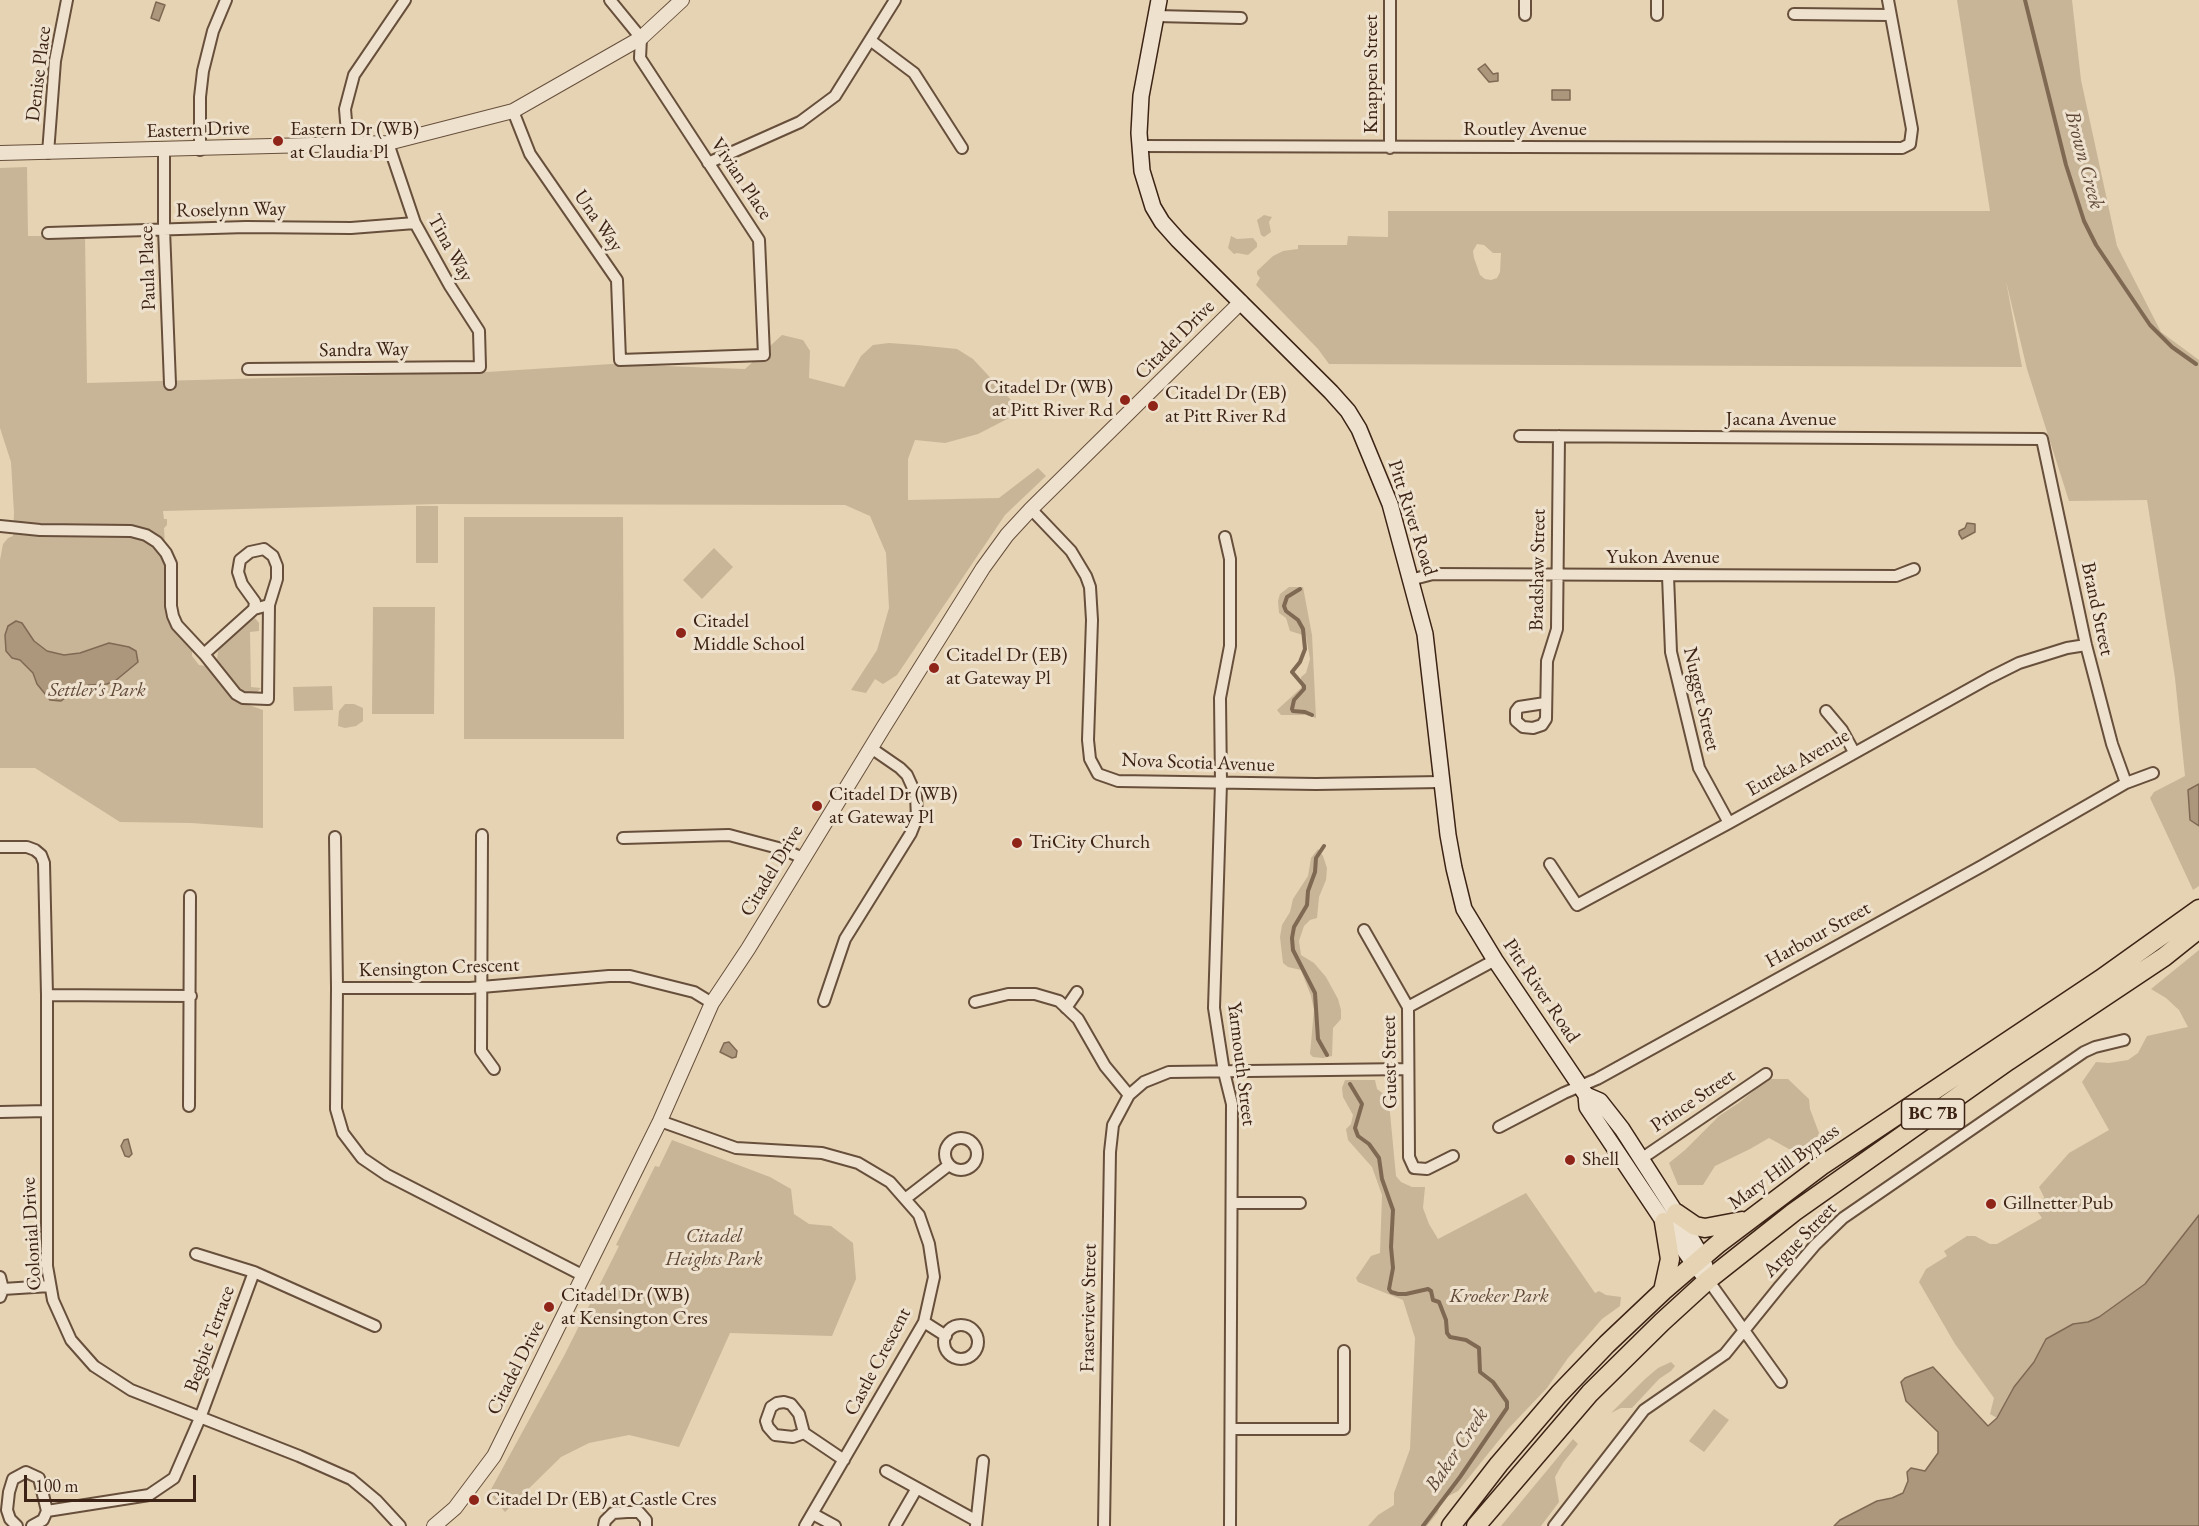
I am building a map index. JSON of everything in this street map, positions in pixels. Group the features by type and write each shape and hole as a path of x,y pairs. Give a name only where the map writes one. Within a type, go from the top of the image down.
{"highway":[{"name":"Mary Hill Bypass","path":"1451,1526 1499,1464 1559,1394 1607,1344 1698,1260 1747,1220 1821,1166 2073,998 2199,909"},
{"name":"BC 7B","path":"1476,1526 1596,1387 1708,1280 1794,1212 2008,1061 2164,957 2199,929"},
{"path":"1663,1291 1670,1259 1670,1217 1704,1228 1747,1220"}],"main road":[{"name":"Pitt River Road","path":"1159,0 1141,96 1139,146 1146,189 1153,207 1162,222 1331,392 1354,420 1390,504 1428,652 1441,782 1454,868 1464,909 1495,960 1583,1091 1587,1107 1621,1158 1670,1217"},
{"name":"Pitt River Road","path":"1583,1091 1600,1101 1622,1129 1641,1159 1670,1217 1708,1280"},
{"path":"1621,1158 1641,1159"}],"street":[{"name":"Denise Place","path":"48,153 55,61 67,0"},
{"path":"200,150 200,97 203,71 213,31 225,0"},
{"path":"348,145 345,109 354,75 405,0"},
{"path":"610,0 641,38"},
{"name":"Eastern Drive","path":"0,153 200,150 387,143 513,111 641,38 682,0"},
{"path":"708,163 800,122 835,96 895,0"},
{"name":"Knappen Street","path":"1390,0 1390,148"},
{"path":"1525,0 1525,15"},
{"path":"1657,0 1657,15"},
{"path":"1794,14 1890,15 1888,0"},
{"name":"Routley Avenue","path":"1139,146 1902,148 1910,144 1913,133 1890,15"},
{"path":"1156,16 1241,18"},
{"name":"Vivian Place","path":"641,38 640,58 759,240 764,355"},
{"path":"870,40 914,73 962,148"},
{"name":"Una Way","path":"513,111 530,154 617,280 620,360 764,355"},
{"name":"Tina Way","path":"387,143 415,223 450,286 479,331 480,367"},
{"name":"Paula Place","path":"164,150 164,229 170,384"},
{"name":"Roselynn Way","path":"48,233 164,229 351,228 415,223"},
{"name":"Citadel Drive","path":"434,1526 455,1508 494,1456 660,1121 712,1003 748,949 983,568 1007,535 1031,509 1241,302"},
{"name":"Sandra Way","path":"248,369 480,367"},
{"name":"Jacana Avenue","path":"1520,436 2042,439"},
{"name":"Bradshaw Street","path":"1545,703 1548,657 1556,639 1557,629 1559,436"},
{"name":"Brand Street","path":"2042,439 2085,645 2112,744 2126,783"},
{"name":"Nova Scotia Avenue","path":"1031,509 1071,552 1090,587 1092,620 1088,740 1090,759 1098,774 1118,781 1441,782"},
{"path":"0,526 40,530 131,531 146,535 158,542 171,564 173,616 177,625 236,694 251,700 268,699 268,605 274,593 277,566 273,556 264,549 250,552 240,560 238,572 242,584 255,602 254,609"},
{"name":"Yarmouth Street","path":"1225,537 1230,559 1230,646 1220,699 1221,783 1214,1008 1224,1072 1232,1104 1230,1526"},
{"name":"Yukon Avenue","path":"1410,580 1433,574 1896,576 1914,569"},
{"name":"Nugget Street","path":"1668,576 1669,642 1699,768 1730,823"},
{"path":"204,654 254,609 268,605"},
{"name":"Eureka Avenue","path":"1550,864 1576,904 1730,823 1854,752 2019,663 2067,648 2085,645"},
{"path":"1827,711 1842,730 1854,752"},
{"path":"824,1001 845,939 911,833 916,818 916,795 907,775 871,748"},
{"name":"Harbour Street","path":"1499,1127 1559,1095 1583,1091 1597,1079 1982,866 2126,783 2153,773"},
{"path":"482,834 481,1051 494,1069"},
{"path":"623,838 729,835 782,849 803,858"},
{"path":"335,837 337,988"},
{"name":"Colonial Drive","path":"0,847 27,847 41,855 44,863 47,995 47,1266 59,1316 68,1335 94,1366 131,1390 345,1476 376,1500 400,1526"},
{"path":"189,1106 190,897"},
{"name":"Guest Street","path":"1364,930 1408,1007 1409,1157 1414,1168 1427,1168 1453,1156"},
{"path":"1408,1007 1495,960"},
{"name":"Kensington Crescent","path":"584,1276 387,1175 362,1158 343,1133 336,1109 337,988 481,987 630,976 694,993 712,1003"},
{"path":"1066,1008 1077,993"},
{"path":"975,1002 1008,994 1035,994 1059,1001 1078,1019 1105,1066 1129,1095 1144,1082 1169,1072 1408,1070"},
{"path":"47,995 191,996"},
{"name":"Argue Street","path":"1554,1526 1644,1410 1717,1361 1733,1345 1815,1245 1854,1209 2084,1052 2124,1040"},
{"name":"Prince Street","path":"1641,1159 1766,1074"},
{"name":"Fraserview Street","path":"1104,1526 1110,1152 1113,1125 1129,1095"},
{"path":"0,1112 47,1111"},
{"name":"Castle Crescent","path":"660,1121 736,1148 822,1153 858,1163 890,1182 919,1215 929,1244 934,1277 924,1322 805,1526"},
{"path":"905,1199 949,1164"},
{"path":"1233,1203 1300,1203"},
{"name":"Begbie Terrace","path":"196,1254 254,1272 375,1326"},
{"name":"Begbie Terrace","path":"47,1511 149,1495 174,1478 200,1418 254,1272"},
{"path":"0,1277 1,1293 50,1286"},
{"name":"Pitt River Road","path":"1708,1280 1781,1382"},
{"path":"924,1322 946,1336"},
{"path":"1231,1428 1344,1429 1344,1351"},
{"path":"804,1433 844,1460"},
{"path":"886,1471 975,1523 983,1461"},
{"path":"17,1526 10,1519 7,1510 9,1492 13,1479 26,1472 39,1478 47,1511 43,1520 32,1526"},
{"path":"895,1526 917,1488"},
{"path":"604,1526 605,1521 613,1513 639,1512 646,1521 646,1526"},
{"path":"813,1514 834,1526"}],"green space":[{"path":"1957,0 2072,0 2081,80 2117,246 2161,332 2199,360 2199,886 2193,890 2150,798 2154,792 2185,776 2175,678 2147,500 2069,501 2027,369 2006,281 2022,367 1329,364 1318,349 1256,285 1260,278 1257,271 1273,256 1283,251 1298,249 1298,245 1347,245 1348,236 1388,237 1388,211 1990,211","holes":["1477,244 1484,245 1493,253 1501,253 1500,272 1497,278 1491,280 1480,275 1474,258 1473,251"]},
{"name":"Settler's Park","path":"27,167 28,236 85,236 87,383 487,372 611,364 745,369 782,335 803,340 810,351 809,378 844,387 861,356 873,345 889,343 917,345 957,349 973,359 1011,400 1017,414 978,434 945,443 915,440 908,459 908,500 999,498 1038,468 1046,476 1005,515 897,675 883,684 875,679 866,693 851,690 877,650 889,608 886,553 870,516 845,505 438,504 163,511 164,519 167,519 167,525 164,528 167,581 177,632 192,650 192,656 199,665 206,666 232,699 263,710 263,828 191,823 120,822 35,768 0,768 0,560 3,544 13,536 14,513 11,462 0,428 0,168"},
{"path":"1264,215 1272,217 1269,222 1271,232 1264,237 1261,235 1257,220"},
{"path":"1231,236 1237,239 1253,238 1257,247 1248,255 1234,254 1228,248"},
{"path":"416,506 438,506 438,563 416,563"},
{"path":"464,517 623,517 624,739 464,739"},
{"path":"714,548 733,567 702,599 683,580"},
{"path":"1289,587 1303,587 1312,635 1316,718 1306,715 1281,715 1277,710 1301,688 1301,677 1306,673 1310,659 1306,636 1290,631 1286,618 1279,613 1280,594"},
{"path":"373,607 435,607 434,714 372,714"},
{"path":"255,618 259,623 259,631 250,632 251,687 261,688 255,694 245,693 235,685 221,668 217,659 222,645"},
{"path":"332,686 333,710 294,711 293,687"},
{"path":"345,704 354,704 363,708 363,721 356,726 345,728 338,726 339,711"},
{"path":"1318,849 1327,868 1326,880 1319,897 1317,918 1310,920 1304,926 1299,941 1301,955 1314,963 1326,977 1338,999 1341,1010 1341,1019 1333,1028 1332,1056 1323,1058 1313,1057 1310,1054 1314,1010 1311,996 1301,970 1288,967 1283,963 1280,937 1282,925 1290,912 1293,899 1308,876 1311,858"},
{"path":"2199,950 2199,1295 1997,1418 1990,1414 1994,1398 1955,1344 1919,1282 1926,1269 1947,1256 1944,1251 1967,1236 1975,1236 1990,1244 1997,1244 2042,1218 2037,1211 2041,1208 2044,1197 2039,1187 2069,1153 2109,1130 2082,1082 2096,1062 2109,1063 2128,1060 2138,1053 2147,1036 2188,1027 2179,1010 2166,998 2151,989"},
{"path":"1768,1079 1788,1079 1809,1099 1810,1109 1819,1133 1815,1142 1803,1148 1789,1149 1769,1138 1715,1166 1703,1185 1678,1185 1669,1163 1719,1116"},
{"name":"Kroeker Park","path":"1345,1080 1375,1080 1377,1089 1386,1096 1390,1113 1396,1176 1401,1182 1412,1187 1425,1187 1423,1208 1438,1239 1526,1193 1595,1293 1599,1291 1606,1295 1621,1297 1620,1306 1602,1319 1568,1358 1547,1388 1508,1429 1458,1491 1441,1500 1438,1512 1427,1526 1368,1526 1378,1515 1394,1505 1394,1493 1410,1449 1415,1338 1403,1300 1358,1282 1356,1278 1371,1256 1380,1253 1382,1195 1372,1167 1348,1140 1346,1129 1351,1124 1353,1115 1343,1097 1342,1088"},
{"name":"Citadel Heights Park","path":"672,1140 770,1177 791,1189 794,1214 809,1224 831,1226 853,1243 856,1279 832,1336 730,1333 679,1447 629,1435 589,1443 561,1457 505,1512 489,1493 565,1354 619,1246 616,1245 655,1166 659,1167"},
{"path":"1671,1362 1675,1366 1671,1371 1659,1379 1632,1408 1621,1408 1611,1413 1645,1379 1658,1368"},
{"path":"1714,1409 1729,1420 1704,1452 1689,1441"},
{"path":"1573,1439 1578,1444 1555,1477 1559,1502 1541,1526 1501,1526"}],"shaded area":[{"path":"156,2 165,5 159,21 151,18"},
{"path":"1485,64 1493,74 1498,73 1498,81 1489,82 1478,69"},
{"path":"1552,90 1570,90 1570,100 1552,100"},
{"path":"1967,523 1975,524 1975,532 1962,539 1959,531 1965,528"},
{"path":"16,621 22,623 34,641 47,651 64,655 80,653 109,643 129,647 136,651 138,662 115,681 78,689 61,701 50,700 37,684 33,673 20,660 12,658 6,651 5,635 8,626"},
{"path":"2199,784 2199,826 2190,820 2188,790"},
{"path":"729,1042 737,1051 736,1057 732,1058 720,1052 724,1043"},
{"path":"128,1139 132,1154 129,1157 125,1156 121,1146 124,1140"},
{"path":"2199,1215 2199,1526 1834,1526 1840,1520 1877,1501 1903,1493 1908,1481 1907,1472 1911,1468 1925,1471 1938,1453 1938,1432 1906,1401 1901,1382 1905,1378 1933,1367 1988,1426 1997,1418 2014,1387 2034,1362 2046,1339 2073,1324 2088,1322 2099,1317 2145,1284"}],"waterway":[{"name":"Brown Creek","path":"2025,0 2066,165 2084,221 2096,245 2150,325 2172,347 2196,364"},
{"name":"Baker Creek","path":"1300,589 1287,597 1284,606 1286,611 1298,620 1303,629 1305,649 1300,662 1292,672 1304,686 1294,700 1292,709 1312,715"},
{"name":"Baker Creek","path":"1324,846 1316,858 1307,905 1294,927 1292,938 1293,950 1315,993 1318,1039 1327,1055"},
{"name":"Baker Creek","path":"1350,1084 1362,1104 1355,1128 1358,1136 1369,1144 1379,1158 1382,1179 1393,1210 1391,1247 1393,1268 1389,1289 1398,1294 1428,1289 1431,1291 1433,1300 1439,1302 1446,1320 1447,1333 1450,1337 1466,1340 1479,1348 1480,1372 1493,1382 1507,1402 1507,1408 1423,1526"}],"place":[{"name":"Eastern Dr (WB) at Claudia Pl","path":"278,141"},
{"name":"Citadel Dr (WB) at Pitt River Rd","path":"1125,400"},
{"name":"Citadel Dr (EB) at Pitt River Rd","path":"1153,406"},
{"name":"Citadel Middle School","path":"681,633"},
{"name":"Citadel Dr (EB) at Gateway Pl","path":"934,668"},
{"name":"Citadel Dr (WB) at Gateway Pl","path":"817,806"},
{"name":"TriCity Church","path":"1017,843"},
{"name":"Shell","path":"1570,1160"},
{"name":"Gillnetter Pub","path":"1991,1204"},
{"name":"Citadel Dr (WB) at Kensington Cres","path":"549,1307"},
{"name":"Citadel Dr (EB) at Castle Cres","path":"474,1500"}]}
